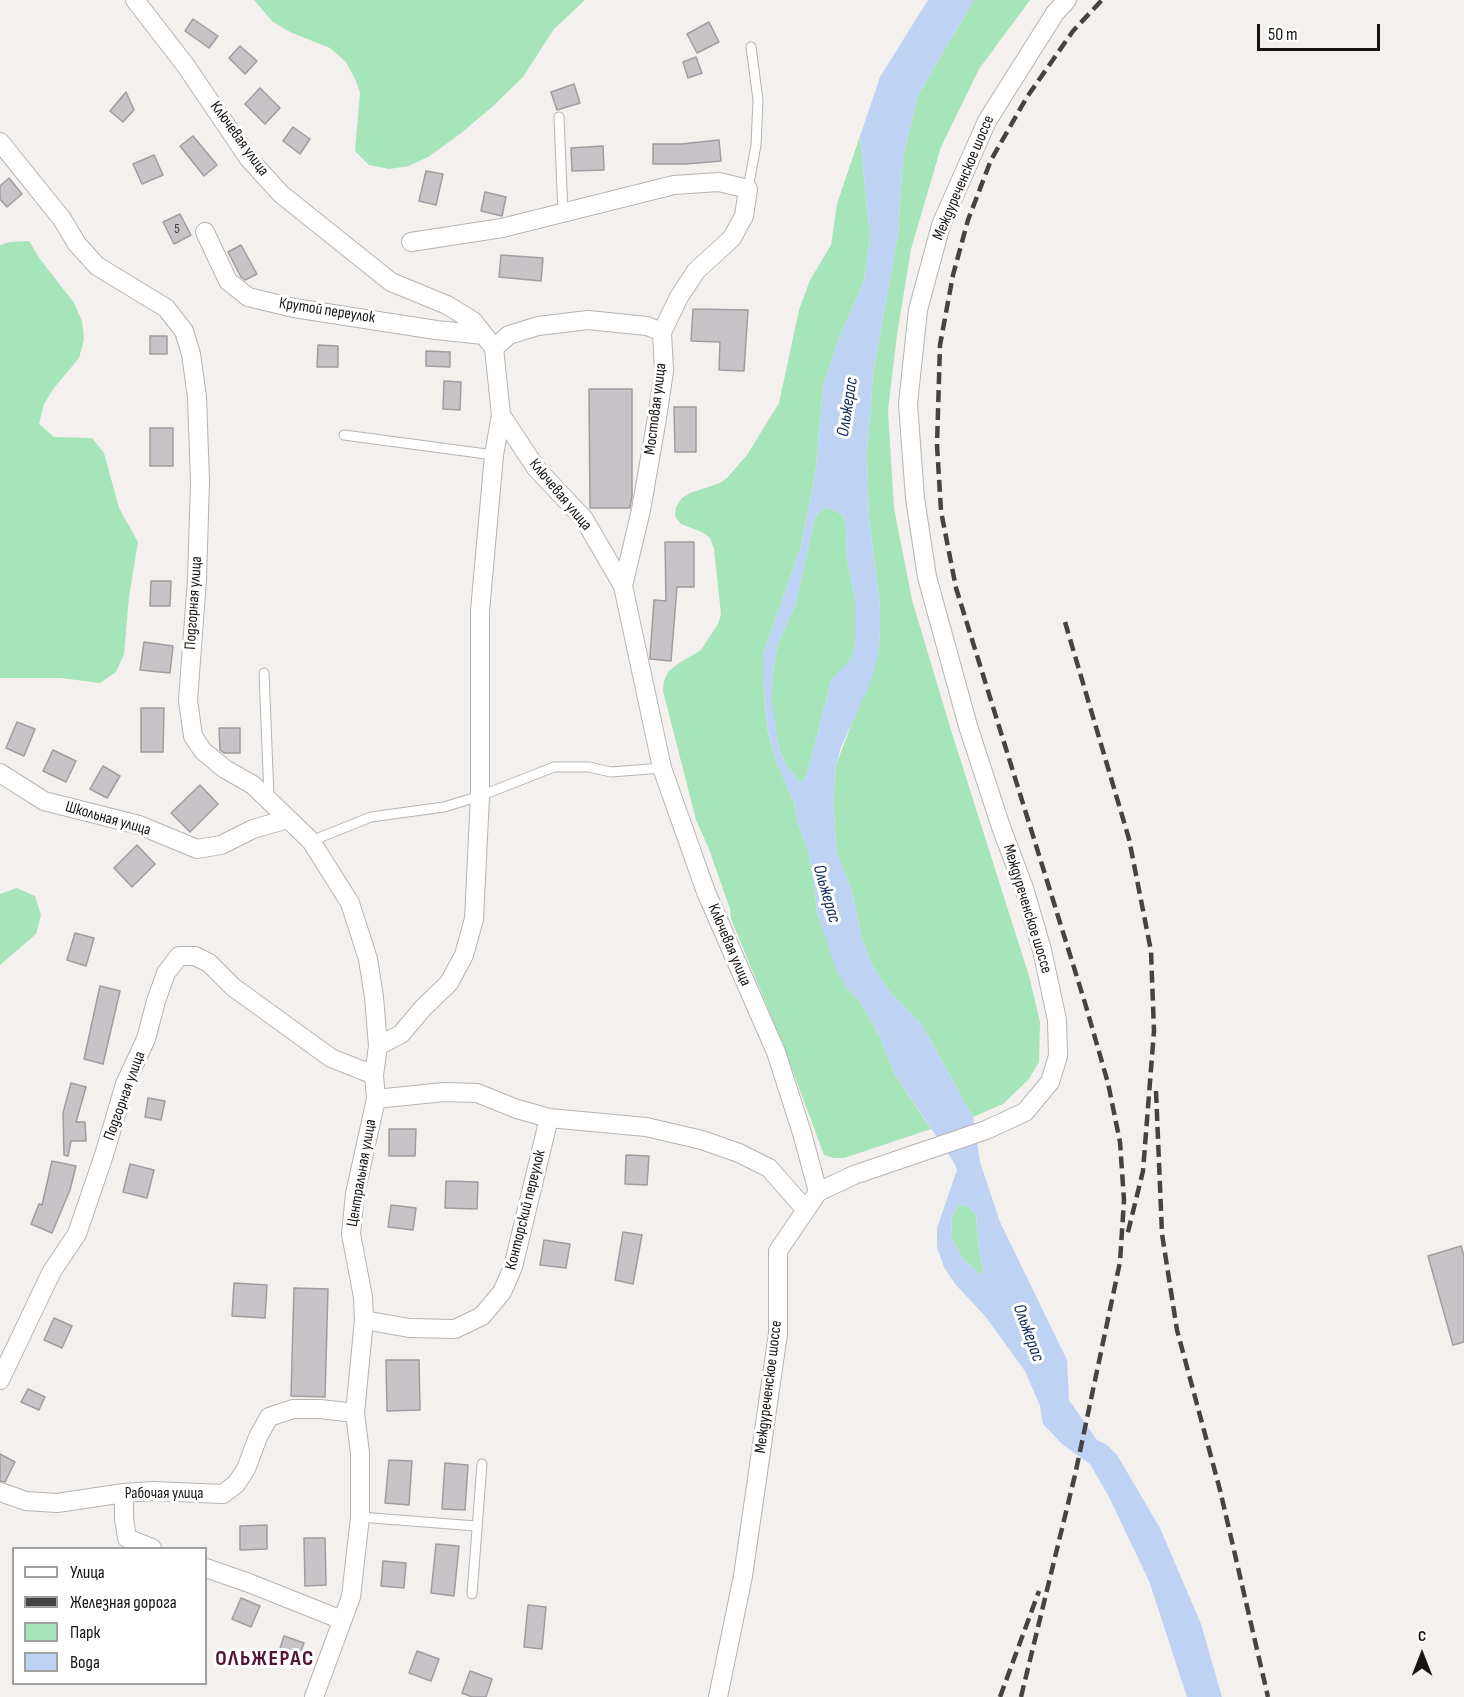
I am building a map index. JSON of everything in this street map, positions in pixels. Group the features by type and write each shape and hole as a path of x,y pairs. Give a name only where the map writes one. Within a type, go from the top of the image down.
{"street":[{"name":"Ключевая улица","path":"135,0 186,66 249,159 281,194 391,282 447,305 473,321 489,341 501,415 536,468 584,519 623,586 662,768 706,892 776,1052 818,1192"},
{"name":"Междуреченское шоссе","path":"718,1697 743,1576 778,1334 778,1251 818,1192 854,1174 986,1130 1025,1112 1050,1082 1058,1056 1057,1020 1042,950 1024,888 1001,827 968,726 927,576 915,498 908,404 918,310 940,225 987,121 1054,13 1066,0"},
{"name":"Подгорная улица","path":"0,142 62,219 77,244 97,266 165,308 184,331 191,354 197,397 200,481 197,580 188,700 193,736 203,751 225,769 253,785 311,841 350,903 368,959 378,1046 374,1075 376,1099"},
{"path":"411,242 502,228 674,184 719,182 748,189 744,216 732,238 696,271 679,297 662,332 647,326 588,320 529,329 489,341"},
{"name":"Крутой переулок","path":"205,232 228,281 248,297 294,308 436,330 489,341"},
{"name":"Мостовая улица","path":"623,586 641,510 657,418 664,371 662,332"},
{"path":"378,1046 401,1034 448,983 464,955 474,920 480,796 480,611 494,455 501,415"},
{"name":"Школьная улица","path":"0,773 44,801 139,825 197,849 221,845 253,829 288,819"},
{"name":"Подгорная улица","path":"0,1380 52,1271 77,1234 125,1084 146,1039 159,991 166,973 179,956 195,956 209,963 233,987 331,1058 374,1075"},
{"name":"Центральная улица","path":"314,1697 351,1597 360,1517 360,1453 355,1413 364,1320 363,1297 351,1234 355,1194 376,1099 444,1092 477,1093 517,1109 549,1118 646,1127 702,1140 739,1153 769,1168 805,1209"},
{"name":"Конторский переулок","path":"364,1320 409,1328 455,1329 482,1316 502,1292 513,1267 549,1118"},
{"name":"Рабочая улица","path":"0,1492 26,1501 57,1503 153,1491 223,1494 236,1484 246,1469 258,1437 269,1417 293,1409 355,1413"},
{"path":"124,1493 127,1538 150,1547"},
{"path":"207,1568 342,1620"}],"lane":[{"path":"748,189 756,145 758,100 750,47"},
{"path":"559,117 563,213"},
{"path":"344,435 494,455"},
{"path":"264,673 269,800"},
{"path":"311,841 371,817 444,807 480,796 555,766 589,767 611,772 662,768"},
{"path":"472,1594 482,1464"},
{"path":"360,1517 476,1527"}],"green space":[{"path":"254,0 585,0 554,29 523,77 492,107 428,157 409,166 389,169 369,165 355,151 360,93 346,62 330,48 290,32 272,21"},
{"path":"974,0 1030,0 979,69 941,147 911,249 888,410 894,508 912,600 1029,976 1040,1022 1039,1062 1029,1079 1003,1104 973,1117 922,1025 890,992 873,967 862,939 852,891 837,853 833,802 836,765 878,655 880,605 869,521 867,454 873,374 898,234 903,157 918,95"},
{"path":"860,136 870,238 864,281 839,338 823,386 816,468 801,546 763,654 763,684 768,733 776,761 794,803 808,851 817,913 846,987 860,1002 880,1037 895,1075 931,1129 844,1158 834,1158 824,1155 784,1047 731,919 730,909 709,849 696,820 663,691 668,672 701,650 718,624 721,614 714,549 710,538 702,532 681,524 675,516 676,507 682,498 690,493 720,483 727,478 747,455 779,403 799,310 810,280 831,245 837,204"},
{"path":"29,241 74,303 82,321 84,339 79,358 44,404 39,424 54,437 92,438 104,453 119,508 138,542 129,597 124,654 116,672 100,683 61,678 0,678 0,245"},
{"path":"826,507 843,515 846,525 847,560 855,600 855,643 848,663 831,680 808,771 804,780 800,782 787,767 779,749 771,701 773,674 777,646 795,606 814,522 818,513"},
{"path":"17,888 35,896 41,915 36,934 0,965 0,894"},
{"path":"959,1204 970,1207 976,1215 983,1271 981,1275 963,1259 951,1237 952,1217"}],"water":[{"name":"Ольжерас","path":"928,0 974,0 918,95 903,157 898,234 873,374 867,454 869,521 880,605 880,634 878,655 870,684 841,747 836,765 833,802 837,853 852,891 862,939 873,967 890,992 922,1025 973,1117 980,1162 1000,1222 1067,1360 1069,1400 1097,1440 1107,1445 1117,1455 1160,1528 1201,1624 1222,1697 1187,1697 1149,1581 1109,1497 1090,1464 1062,1444 1043,1424 1040,1406 1025,1371 985,1316 955,1284 944,1267 937,1247 937,1228 957,1170 895,1075 880,1037 860,1002 846,987 836,970 817,913 808,851 794,803 776,761 768,732 763,684 763,654 801,546 816,468 823,386 839,338 864,281 870,238 860,136 880,77","holes":["826,507 843,515 846,525 847,560 855,600 855,643 848,662 831,680 808,771 804,780 800,782 787,767 779,749 772,701 773,674 777,646 795,606 814,522 818,513","959,1204 970,1207 976,1215 983,1271 981,1275 963,1259 951,1237 952,1217"]}],"building":[{"path":"193,19 218,36 209,48 185,31"},
{"path":"709,22 719,42 697,53 687,34"},
{"path":"240,46 257,61 245,74 229,58"},
{"path":"696,57 702,73 688,78 683,62"},
{"path":"574,84 580,103 557,110 551,92"},
{"path":"260,88 280,108 265,124 245,104"},
{"path":"126,92 134,110 123,122 110,111"},
{"path":"293,127 310,139 300,154 283,141"},
{"path":"193,136 217,165 204,176 180,146"},
{"path":"719,140 721,161 653,164 653,144"},
{"path":"603,146 604,170 572,171 571,148"},
{"path":"154,155 163,175 142,184 133,164"},
{"path":"426,171 443,174 436,205 419,201"},
{"path":"9,178 22,194 7,207 0,199 0,186"},
{"path":"485,192 506,197 502,216 481,211"},
{"path":"180,214 191,235 174,244 163,222"},
{"path":"241,245 257,274 245,280 241,277 228,252"},
{"path":"501,255 543,258 541,281 499,277"},
{"path":"693,309 748,310 744,371 719,370 720,342 691,341"},
{"path":"150,336 167,336 167,354 150,354"},
{"path":"318,345 338,346 338,367 317,367"},
{"path":"426,351 450,352 450,367 426,366"},
{"path":"444,381 461,382 460,410 443,409"},
{"path":"589,389 632,389 630,508 590,508"},
{"path":"674,407 696,407 696,452 675,452"},
{"path":"150,428 173,428 173,466 150,466"},
{"path":"665,542 694,542 694,587 677,587 671,661 650,659 654,600 666,601"},
{"path":"151,581 171,581 170,606 150,606"},
{"path":"144,642 173,646 170,673 140,670"},
{"path":"141,708 164,708 163,752 141,752"},
{"path":"17,722 35,729 24,756 6,748"},
{"path":"219,728 240,728 240,753 224,753 220,750"},
{"path":"53,750 76,761 66,782 43,771"},
{"path":"103,766 120,776 107,798 90,789"},
{"path":"200,785 218,804 190,832 171,813"},
{"path":"137,845 155,864 132,887 114,868"},
{"path":"75,933 94,938 86,966 67,960"},
{"path":"100,986 120,991 103,1064 84,1059"},
{"path":"71,1083 86,1087 76,1122 85,1122 86,1141 71,1141 68,1156 64,1155 63,1113"},
{"path":"148,1098 165,1101 161,1120 145,1117"},
{"path":"389,1129 416,1129 415,1156 389,1156"},
{"path":"626,1155 649,1156 647,1185 625,1184"},
{"path":"52,1161 76,1166 70,1190 52,1233 31,1224 39,1204 42,1205"},
{"path":"130,1164 154,1170 147,1198 123,1192"},
{"path":"446,1181 478,1182 477,1209 445,1208"},
{"path":"391,1205 416,1208 413,1230 388,1227"},
{"path":"623,1232 642,1235 633,1284 615,1280"},
{"path":"544,1240 570,1244 566,1268 540,1265"},
{"path":"1461,1246 1464,1256 1464,1342 1453,1345 1428,1256"},
{"path":"234,1283 267,1285 265,1318 232,1316"},
{"path":"294,1288 328,1289 325,1397 291,1396"},
{"path":"54,1318 72,1326 62,1348 44,1340"},
{"path":"386,1360 419,1360 420,1410 387,1411"},
{"path":"28,1389 45,1397 39,1410 21,1402"},
{"path":"0,1454 15,1462 5,1482 0,1481"},
{"path":"389,1460 412,1461 409,1505 385,1503"},
{"path":"445,1463 468,1465 465,1510 442,1509"},
{"path":"267,1525 267,1549 240,1550 240,1526"},
{"path":"304,1538 325,1538 326,1585 305,1586"},
{"path":"436,1544 459,1546 454,1596 431,1593"},
{"path":"383,1561 406,1563 404,1588 381,1586"},
{"path":"241,1598 260,1606 251,1627 232,1619"},
{"path":"528,1605 546,1607 542,1649 524,1647"},
{"path":"284,1636 304,1643 296,1665 277,1658"},
{"path":"417,1651 439,1659 431,1681 409,1673"},
{"path":"470,1671 492,1679 486,1697 472,1697 462,1693"}],"railway":[{"path":"1021,1697 1075,1475 1120,1262 1124,1200 1120,1142 1108,1083 956,588 941,511 937,445 940,345 953,275 968,220 991,160 1027,97 1073,31 1102,0"},
{"path":"1065,622 1129,839 1151,951 1154,1031 1143,1171 1127,1236"},
{"path":"1156,1091 1162,1234 1177,1330 1220,1490 1268,1697"},
{"path":"1000,1697 1039,1591"}],"district":[{"name":"ОЛЬЖЕРАС","path":"265,1659"}]}
